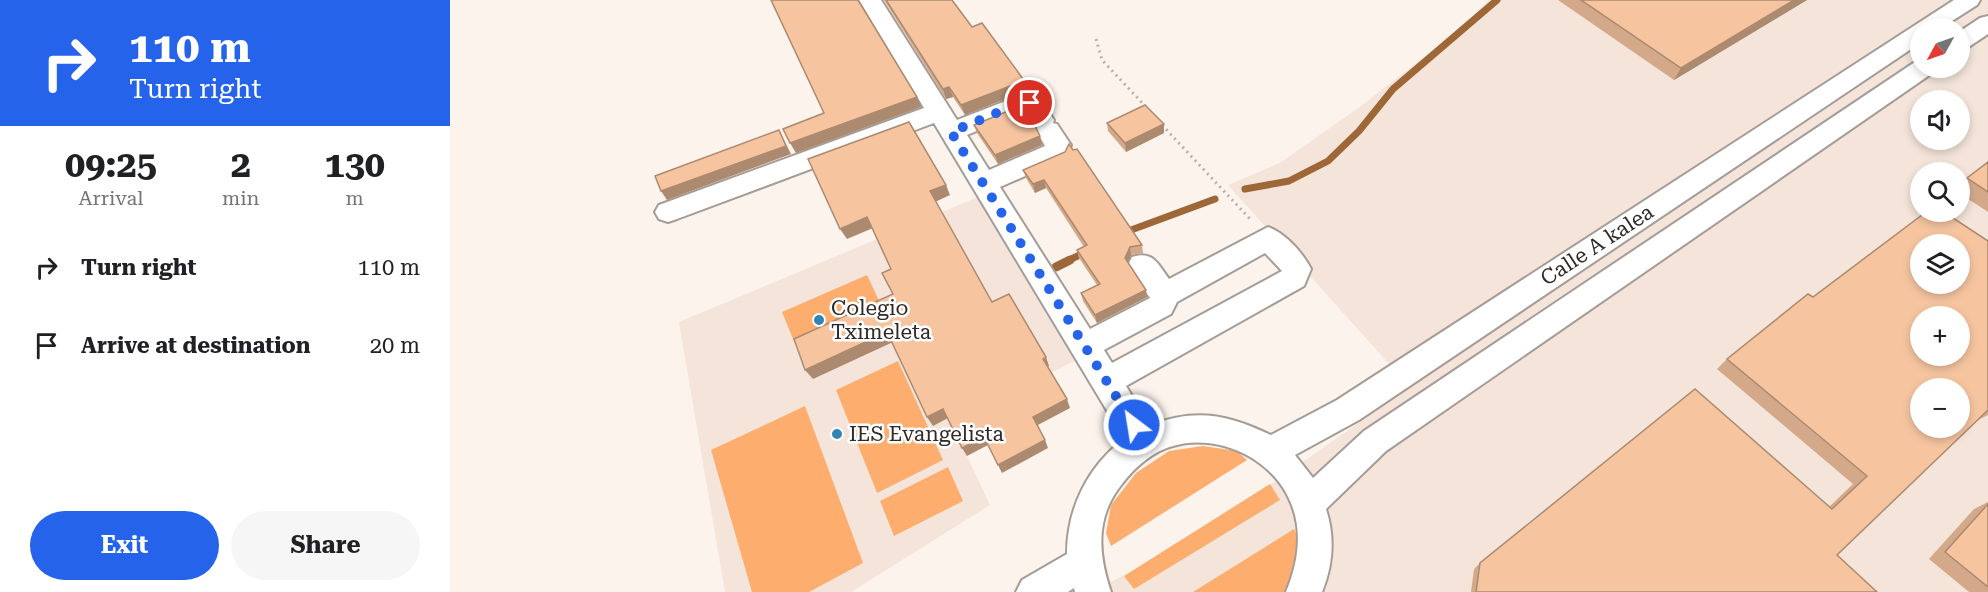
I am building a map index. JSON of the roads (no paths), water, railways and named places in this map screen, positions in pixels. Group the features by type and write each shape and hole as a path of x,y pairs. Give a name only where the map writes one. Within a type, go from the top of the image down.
{"street":[{"path":"870,0 1144,444"},
{"path":"1941,18 1969,0"},
{"path":"1970,35 1988,23"},
{"name":"Calle A kalea","path":"1270,451 1348,411 1910,39"},
{"name":"Calle A kalea","path":"1309,503 1375,441 1910,77"},
{"path":"668,212 945,122 1021,103 1030,103 1058,145 1057,151 984,183"},
{"path":"1085,346 1161,306 1164,295 1268,238 1297,269 1294,278 1107,381"},
{"path":"1142,265 1164,295"},
{"path":"1034,592 1089,578 1084,527 1095,493 1115,465 1144,444 1173,431 1207,428 1240,435 1270,451 1294,474 1309,503 1316,539 1309,587"}],"waterway":[{"path":"1245,189 1289,181 1328,161 1359,131 1393,89 1497,0"},
{"path":"1123,233 1215,199"},
{"path":"1067,261 1088,251"},
{"path":"1056,267 1070,260"}],"place":[{"name":"Colegio Tximeleta","path":"819,320"},
{"name":"IES Evangelista","path":"837,434"}]}
